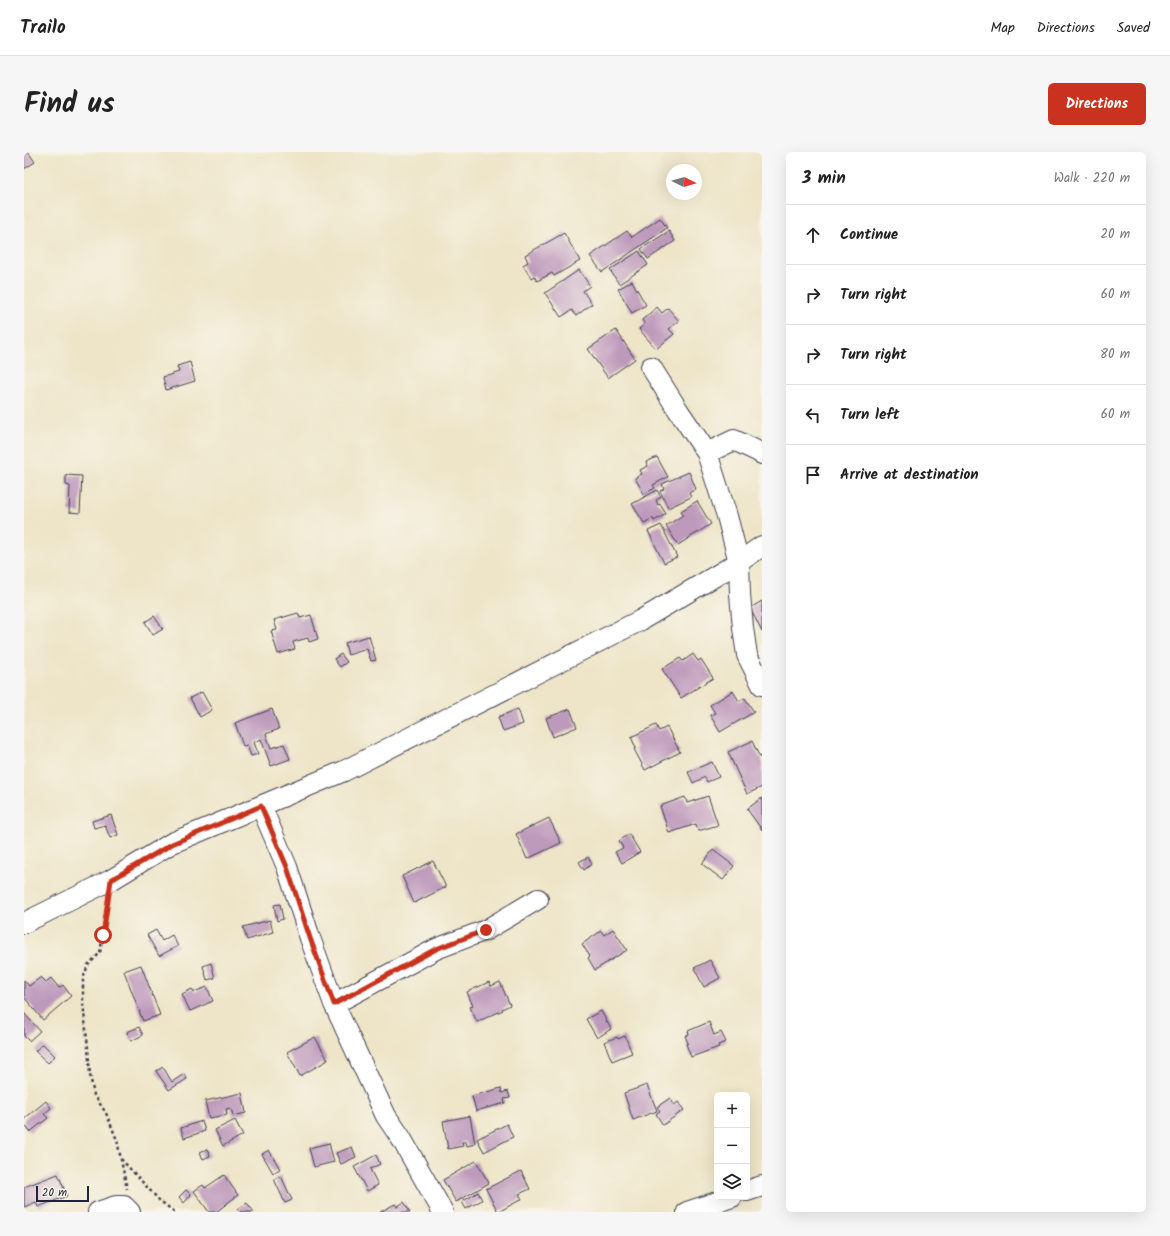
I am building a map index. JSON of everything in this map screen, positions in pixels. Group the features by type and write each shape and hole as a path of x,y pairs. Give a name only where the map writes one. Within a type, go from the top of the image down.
{"street":[{"path":"651,367 707,453 740,562 740,594 747,655 762,685"},
{"path":"707,453 734,440 762,454"},
{"path":"24,923 111,880 172,844 344,771 641,620 740,562 762,546"},
{"path":"261,806 287,867 310,938 334,1004 386,1116 402,1138 443,1212"},
{"path":"334,1004 436,949 486,930 538,899"},
{"path":"750,1190 762,1186"},
{"path":"687,1212 723,1200"},
{"path":"98,1212 116,1206 124,1206 130,1212"}],"path":[{"path":"111,880 108,908 100,953 88,965 83,979 83,1003 90,1075 94,1095 106,1113 118,1140 130,1212"},
{"path":"121,1159 136,1173 160,1201 175,1212"}],"building":[{"path":"24,152 28,152 35,162 24,169"},
{"path":"660,218 667,228 602,272 590,256 627,231 632,237"},
{"path":"669,231 675,241 648,259 641,249"},
{"path":"564,233 580,261 554,276 552,273 537,281 534,276 531,278 523,265 528,262 525,255"},
{"path":"639,251 648,265 619,284 610,270"},
{"path":"579,270 590,286 583,291 592,304 576,316 572,310 561,317 545,293"},
{"path":"632,281 646,305 632,313 618,289"},
{"path":"657,307 662,313 668,308 679,321 669,329 674,334 656,349 639,329 645,324 642,320"},
{"path":"616,330 635,359 608,378 588,349"},
{"path":"190,362 195,381 166,390 163,377 179,372 177,366"},
{"path":"657,457 668,477 653,485 655,488 644,494 635,478 642,474 640,470 648,466 646,462"},
{"path":"689,472 696,489 689,493 691,497 668,508 660,491 664,489 662,484"},
{"path":"66,475 82,476 80,513 69,512 70,486 66,485"},
{"path":"657,490 661,497 656,500 658,505 660,504 666,514 654,521 653,518 644,523 632,504"},
{"path":"697,501 711,524 678,545 666,526 683,515 681,511"},
{"path":"661,525 677,557 664,563 648,531"},
{"path":"762,601 762,632 750,608"},
{"path":"298,613 300,618 311,615 318,639 309,642 308,638 293,642 295,649 278,654 271,631 277,630 274,620"},
{"path":"154,616 163,629 153,635 145,622"},
{"path":"369,636 376,660 371,661 367,649 348,655 345,643"},
{"path":"341,654 347,662 340,667 334,659"},
{"path":"693,654 698,661 701,659 713,678 681,698 662,669 680,658 683,661"},
{"path":"733,691 739,701 745,698 754,712 720,732 710,715 715,713 710,705"},
{"path":"202,692 212,710 200,717 190,698"},
{"path":"272,709 279,729 266,734 271,748 284,744 290,759 271,766 261,739 254,742 258,754 251,756 247,745 243,746 235,723"},
{"path":"518,709 523,724 503,731 498,717"},
{"path":"570,709 577,727 553,737 546,718"},
{"path":"656,725 659,731 667,727 680,752 645,770 634,749 636,748 631,737"},
{"path":"752,741 760,758 762,757 762,787 747,794 728,752"},
{"path":"712,762 719,777 707,782 705,777 693,783 688,772"},
{"path":"708,796 718,825 698,831 696,824 669,833 660,806 685,797 687,803"},
{"path":"762,798 762,830 747,809"},
{"path":"111,815 118,835 110,838 105,825 94,828 92,821"},
{"path":"549,818 561,843 527,859 516,834"},
{"path":"629,834 640,852 622,863 615,852 623,848 619,841"},
{"path":"713,850 734,866 723,880 702,864"},
{"path":"588,857 592,864 584,870 579,862"},
{"path":"433,861 446,887 414,903 402,876"},
{"path":"280,904 283,919 277,921 274,905"},
{"path":"270,920 273,932 247,940 243,927"},
{"path":"613,929 627,950 595,970 588,958 590,956 582,944 601,931 604,935"},
{"path":"156,930 162,941 172,935 178,946 159,956 147,935"},
{"path":"710,960 720,978 704,987 694,968"},
{"path":"211,963 215,978 207,980 203,966"},
{"path":"141,965 160,1015 143,1021 124,971"},
{"path":"41,977 46,982 51,978 59,988 63,985 71,996 43,1020 24,997 24,980 29,986"},
{"path":"489,982 491,986 500,982 510,1005 502,1009 503,1010 477,1022 470,1007 473,1006 467,992"},
{"path":"207,987 213,1001 190,1011 182,994 192,989 194,992"},
{"path":"601,1011 611,1029 597,1038 586,1019"},
{"path":"24,1013 40,1031 29,1041 24,1036"},
{"path":"709,1022 714,1035 721,1032 726,1042 718,1045 719,1047 691,1057 686,1044 688,1043 685,1036 689,1034 688,1031"},
{"path":"139,1027 143,1035 131,1041 127,1032"},
{"path":"625,1036 632,1053 612,1061 604,1042 617,1037 618,1039"},
{"path":"315,1037 328,1060 300,1076 287,1052"},
{"path":"43,1044 55,1056 48,1063 35,1051"},
{"path":"163,1067 172,1082 184,1074 187,1079 169,1090 156,1071"},
{"path":"647,1085 657,1111 633,1120 624,1093"},
{"path":"501,1088 502,1093 508,1091 510,1098 504,1099 505,1103 476,1111 472,1096"},
{"path":"242,1093 246,1113 233,1116 231,1108 226,1109 227,1115 209,1118 205,1101"},
{"path":"670,1098 674,1105 678,1102 684,1110 663,1125 656,1114 660,1111 657,1107"},
{"path":"46,1101 51,1108 44,1114 48,1118 30,1132 24,1124 24,1119"},
{"path":"470,1116 475,1144 467,1146 466,1142 462,1142 463,1146 448,1149 443,1121"},
{"path":"235,1120 243,1135 223,1146 215,1130"},
{"path":"202,1121 205,1131 184,1138 181,1128"},
{"path":"507,1124 513,1137 484,1152 477,1139"},
{"path":"329,1143 334,1162 314,1167 309,1148"},
{"path":"352,1147 356,1157 341,1164 336,1153"},
{"path":"207,1149 210,1156 203,1159 200,1152"},
{"path":"269,1150 280,1169 273,1173 262,1154"},
{"path":"376,1155 380,1164 370,1169 378,1185 367,1191 354,1167"},
{"path":"476,1161 489,1183 456,1202 443,1180"},
{"path":"521,1171 530,1189 519,1194 522,1199 498,1212 486,1189"},
{"path":"58,1174 67,1196 38,1207 36,1202 24,1207 24,1187"},
{"path":"224,1175 238,1195 216,1212 209,1212 194,1191 203,1185 205,1188"},
{"path":"281,1176 292,1200 285,1203 274,1179"},
{"path":"186,1190 191,1195 184,1203 179,1197"},
{"path":"478,1192 482,1200 466,1209 462,1202"},
{"path":"404,1202 410,1212 380,1212 395,1204 397,1207"},
{"path":"247,1203 254,1212 241,1212 238,1209"}],"route":[{"path":"103,935 111,880 172,844 261,806 287,867 310,938 334,1004 436,949 486,930"}]}
